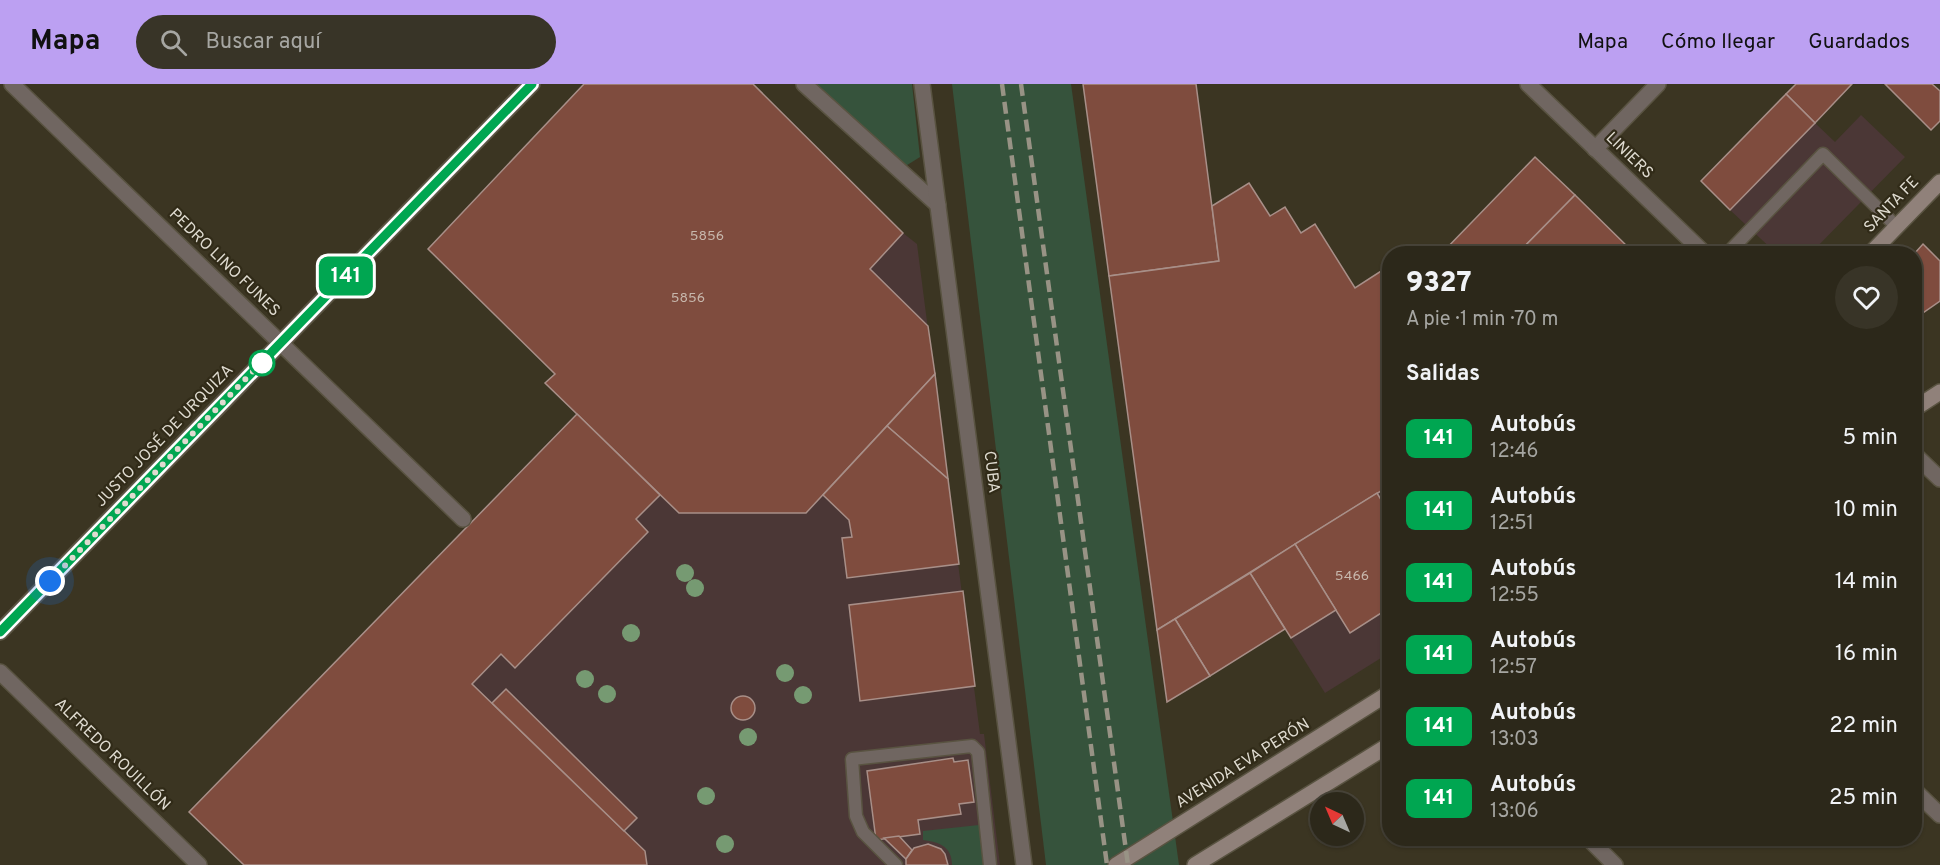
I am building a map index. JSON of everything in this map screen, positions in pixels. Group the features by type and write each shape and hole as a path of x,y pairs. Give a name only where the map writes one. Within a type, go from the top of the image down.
{"main road":[{"name":"SANTA FE","path":"1877,246 1940,182"},
{"path":"1922,404 1940,392"},
{"name":"AVENIDA EVA PERÓN","path":"1116,865 1382,697"},
{"path":"1202,863 1382,749"}],"street":[{"name":"PEDRO LINO FUNES","path":"12,84 463,519"},
{"name":"JUSTO JOSÉ DE URQUIZA","path":"0,632 532,84"},
{"path":"804,84 938,205"},
{"name":"CUBA","path":"922,84 1024,865"},
{"name":"LINIERS","path":"1528,84 1697,246"},
{"path":"1595,148 1658,84"},
{"path":"1922,462 1940,479"},
{"name":"ALFREDO ROUILLÓN","path":"0,672 199,865"},
{"path":"1922,798 1940,815"},
{"path":"1596,846 1615,865"}],"lane":[{"path":"1735,246 1823,154 1896,226"},
{"path":"896,865 863,832 856,816 852,759 972,746 978,752 990,865"}],"shaded area":[{"path":"584,84 753,84 903,233 917,244 980,734 984,734 1000,865 244,865 189,812 576,414 545,383 555,373 428,249"},
{"path":"1861,115 1905,157 1818,246 1769,246 1730,210 1815,123 1835,142"},
{"path":"1382,490 1382,657 1325,693 1250,573"}],"green space":[{"path":"814,84 912,84 920,157 904,167"},
{"path":"952,84 1071,84 1179,865 1046,865"},
{"path":"979,825 983,865 952,865 950,854 944,846 923,840 923,831"}],"building":[{"path":"584,84 753,84 903,233 870,269 928,326 935,374 806,513 679,513 545,383 555,374 428,249"},
{"path":"1083,84 1196,84 1219,261 1109,276"},
{"path":"1796,84 1852,84 1815,123 1786,94"},
{"path":"1885,84 1932,84 1940,91 1940,121 1931,130"},
{"path":"1786,94 1815,123 1730,210 1701,181"},
{"path":"1535,157 1575,195 1525,246 1449,246"},
{"path":"1249,183 1270,216 1285,207 1301,233 1315,224 1355,288 1382,271 1382,490 1157,630 1109,276 1219,261 1212,206"},
{"path":"1575,195 1627,246 1525,246"},
{"path":"1923,244 1940,261 1940,301 1922,313 1922,246"},
{"path":"935,374 948,479 887,426"},
{"path":"577,414 660,495 636,519 648,532 515,668 501,654 472,684 645,851 647,865 244,865 189,812"},
{"path":"887,426 948,479 959,564 847,578 842,538 852,537 849,520 823,495"},
{"path":"1377,493 1382,501 1382,612 1350,633 1295,544"},
{"path":"1295,544 1336,610 1291,638 1250,573"},
{"path":"1250,573 1285,629 1210,676 1175,619"},
{"path":"963,591 975,686 860,701 849,605"},
{"path":"1175,619 1210,676 1167,702 1157,630"},
{"path":"506,689 637,818 624,831 492,703"},
{"path":"743,696 748,697 754,703 754,713 748,719 743,720 738,719 732,713 731,708 732,703 738,697"},
{"path":"953,758 954,762 968,760 974,802 959,804 961,814 918,820 920,834 876,840 867,771"},
{"path":"899,836 912,850 906,859 884,838"},
{"path":"928,844 941,849 948,865 906,865 906,859 914,848"}],"railway":[{"path":"1002,84 1107,865"},
{"path":"1021,84 1128,865"}],"bus line":[{"name":"141","path":"0,632 532,84"}],"route":[{"path":"50,581 264,360 262,363"}]}
